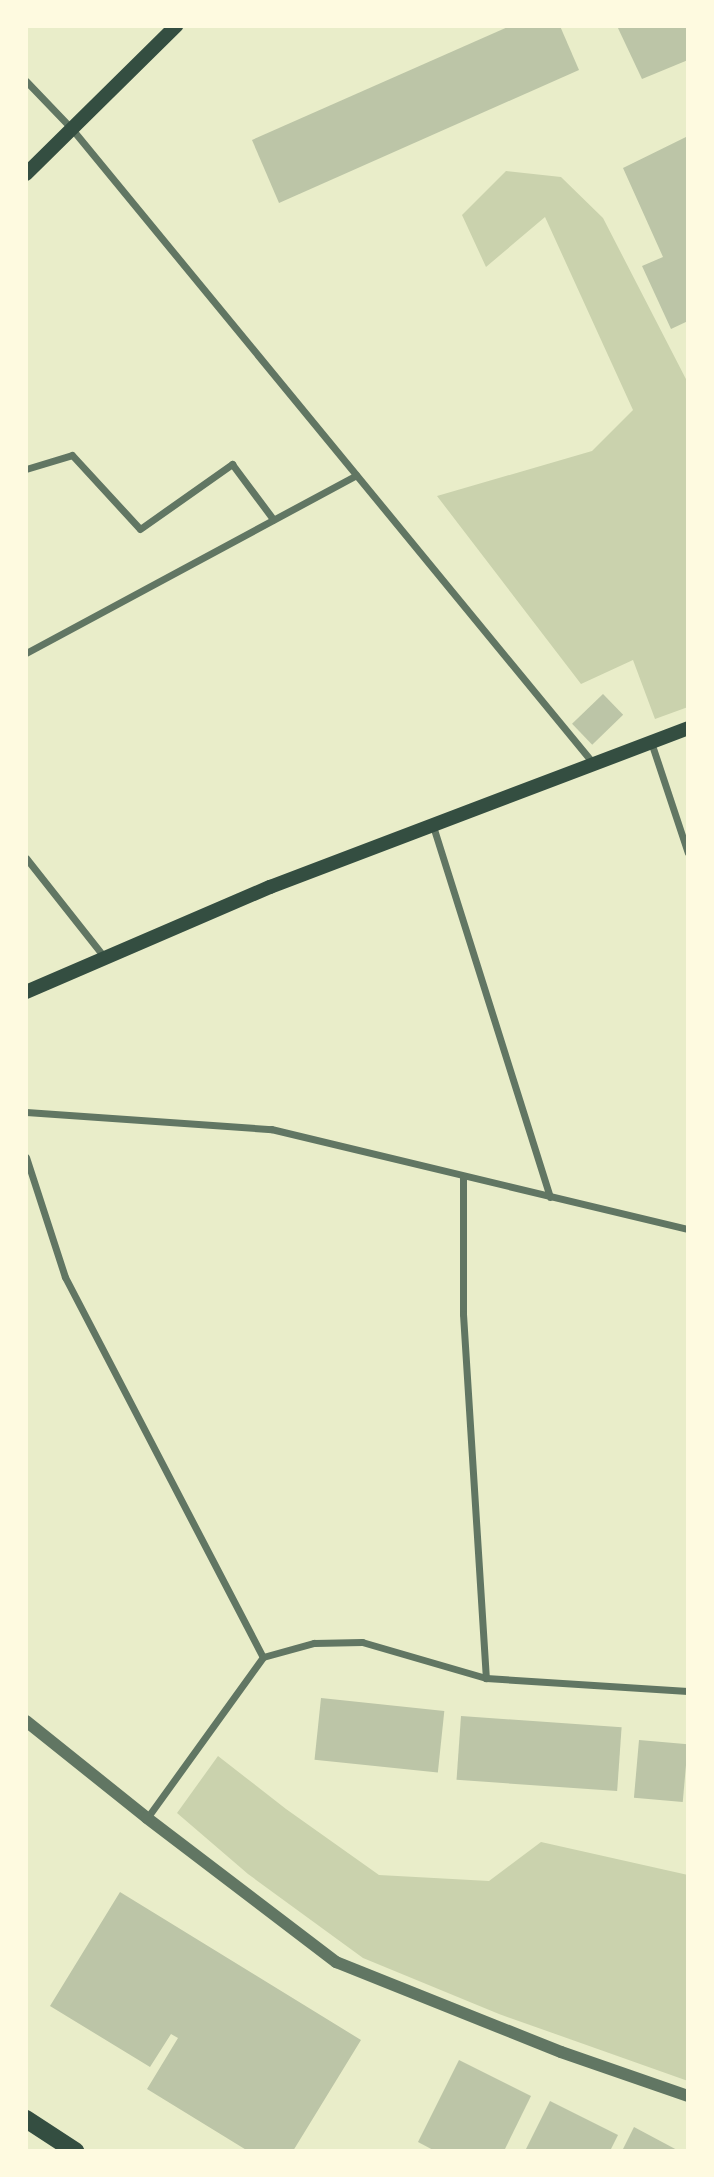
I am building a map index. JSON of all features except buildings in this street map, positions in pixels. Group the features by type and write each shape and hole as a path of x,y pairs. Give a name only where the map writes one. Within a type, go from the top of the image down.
{"main road":[{"path":"26,174 176,26"},
{"path":"26,992 271,887 688,728"},
{"path":"26,2119 75,2151"}],"street":[{"path":"26,82 72,129 593,764"},
{"path":"26,469 72,455 140,529 232,464 273,519"},
{"path":"26,653 356,475"},
{"path":"651,742 688,853"},
{"path":"433,825 551,1197"},
{"path":"26,858 106,958"},
{"path":"26,1112 271,1129 688,1229"},
{"path":"26,1157 65,1277 263,1657"},
{"path":"463,1177 463,1314 486,1678"},
{"path":"147,1818 263,1657 314,1643 362,1642 486,1678 688,1691"},
{"path":"26,1721 147,1818 336,1962 561,2052 688,2096"}],"green space":[{"path":"506,171 561,177 603,218 688,383 688,707 655,719 633,660 581,684 437,496 592,451 633,410 545,217 486,267 462,215"},
{"path":"218,1756 286,1809 379,1875 489,1881 541,1842 688,1875 688,2081 499,2014 363,1958 248,1874 177,1813"}]}
